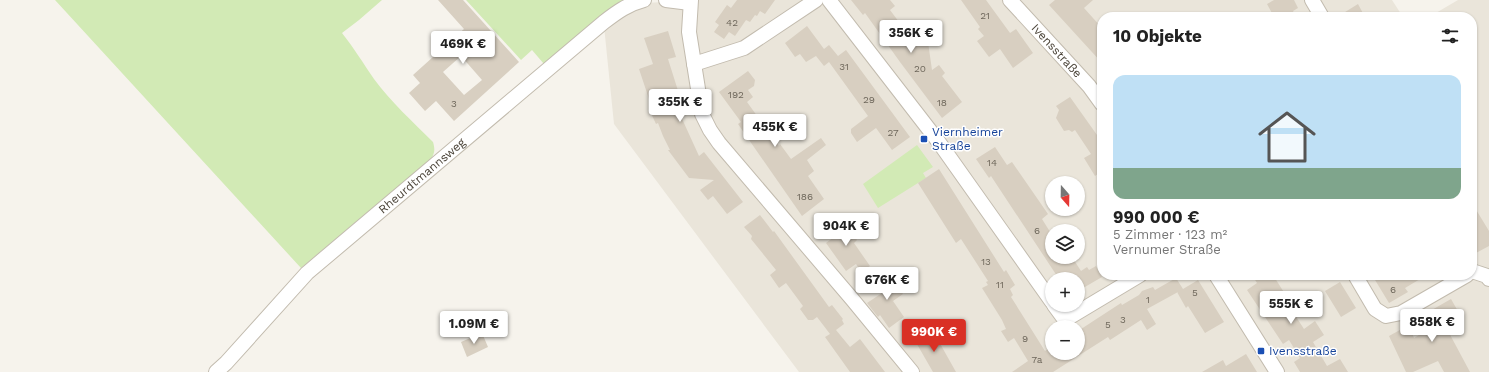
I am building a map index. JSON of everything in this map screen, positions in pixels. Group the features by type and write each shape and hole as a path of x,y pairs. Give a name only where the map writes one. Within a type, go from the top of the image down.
{"street":[{"name":"Rheurdtmannsweg","path":"216,372 226,363 307,273 604,22 622,8 632,3 644,0"},
{"path":"666,0 691,2 690,32 702,114 718,143 852,299 912,372"},
{"path":"694,64 744,48 816,0"},
{"path":"828,0 938,141 1045,292"},
{"name":"Ivensstraße","path":"1010,0 1089,86 1097,97"},
{"path":"1312,0 1319,12"},
{"path":"1477,273 1487,276 1489,279"},
{"path":"1085,308 1132,280"},
{"path":"1219,280 1277,372"},
{"path":"1358,280 1375,309 1386,316 1401,313 1458,280"},
{"path":"1059,312 1065,320 1078,312"}],"shaded area":[{"path":"698,0 1392,0 1400,12 1097,12 1097,280 1477,280 1477,12 1438,12 1458,0 1489,0 1489,372 799,372 614,124 604,26 646,3"}],"green space":[{"path":"55,0 382,0 342,33 374,79 388,96 433,142 433,155 431,159 301,268"},
{"path":"466,0 623,0 604,13 544,64 532,50 521,60"},
{"path":"917,145 933,167 923,173 926,178 878,208 863,184"}],"building":[{"path":"438,0 463,0 519,62 454,121 436,101 425,111 409,93 420,83 413,75 464,29","holes":["461,56 482,80 464,95 443,72"]},
{"path":"737,0 775,0 765,14 760,11 750,22 746,20 735,36 729,32 724,39 714,32 719,25 715,22 727,5 731,8"},
{"path":"851,0 890,0 895,6 890,10 908,34 917,28 923,37 927,35 932,70 939,65 945,73 942,76 962,102 942,118 865,13 863,15"},
{"path":"961,0 986,0 1010,33 1016,29 1033,53 1013,68 1000,49 989,57 977,41 984,36 978,29 980,27"},
{"path":"1055,0 1093,0 1084,8 1097,22 1097,58 1049,5"},
{"path":"1274,0 1294,0 1298,8 1294,12 1271,12 1267,4"},
{"path":"1358,4 1362,12 1345,12"},
{"path":"807,26 824,49 829,45 838,56 846,50 910,137 892,150 876,128 857,142 851,133 851,129 868,116 829,62 824,66 816,56 806,62 800,54 795,57 785,43"},
{"path":"668,31 676,57 668,59 680,97 673,99 699,156 704,152 743,202 727,214 713,196 708,200 700,190 714,180 689,178 668,150 670,150 658,123 656,124 649,109 652,108 639,69 653,64 644,38"},
{"path":"748,71 755,80 754,86 748,90 753,97 747,102 779,146 780,144 791,159 821,138 826,145 807,160 814,171 808,176 824,199 802,216 738,124 741,122 719,92"},
{"path":"1070,97 1097,135 1097,175 1095,176 1084,158 1091,154 1075,130 1072,132 1069,130 1064,131 1056,118 1059,110 1056,106"},
{"path":"995,147 1007,165 1012,162 1045,210 1046,216 1042,219 1045,224 1045,258 991,176 989,178 976,159"},
{"path":"939,169 1004,272 1006,270 1015,285 1010,289 1013,295 1011,297 1045,351 1045,360 1072,360 1053,372 1012,372 1028,361 1014,338 1008,342 1001,331 1006,329 982,288 988,285 986,282 988,281 961,239 956,243 918,183"},
{"path":"1477,211 1489,231 1489,246 1477,252"},
{"path":"760,215 773,232 774,231 829,307 832,305 843,319 844,324 836,330 850,347 860,339 885,372 850,372 825,337 830,334 817,317 813,320 808,320 800,309 803,306 786,283 779,288 770,275 776,270 751,239 752,236 744,227"},
{"path":"842,219 857,240 854,243 870,266 861,272 856,264 846,271 826,243 834,237 828,229"},
{"path":"1049,264 1076,264 1081,271 1087,267 1089,270 1096,266 1097,280 1085,287 1085,272 1054,272"},
{"path":"889,270 896,280 894,282 903,294 893,301 904,317 889,328 880,315 878,317 867,303 885,291 877,278"},
{"path":"1172,280 1177,280 1183,289 1198,280 1224,322 1205,333 1188,306 1186,308 1177,292 1147,309 1156,324 1147,330 1141,320 1110,340 1108,337 1085,352 1085,326 1121,303 1122,305 1139,295 1142,291 1153,287 1155,290"},
{"path":"1255,280 1276,280 1285,294 1290,295 1294,302 1289,306 1304,329 1315,321 1324,335 1313,342 1327,366 1340,359 1348,372 1300,372 1294,362 1300,358 1289,340 1283,344 1247,290 1257,283"},
{"path":"1375,280 1419,280 1405,288 1408,292 1389,303"},
{"path":"1340,282 1356,308 1341,317 1325,291"},
{"path":"1451,299 1463,320 1447,329 1470,372 1444,372 1438,361 1413,372 1406,372 1389,336 1409,325 1414,338 1437,324 1430,311"},
{"path":"929,330 935,341 938,340 956,372 933,372 914,339"},
{"path":"482,333 488,347 467,357 461,342"},
{"path":"1246,354 1257,372 1202,372 1223,360 1226,366"}],"place":[{"name":"Viernheimer Straße","path":"924,139"},
{"name":"Ivensstraße","path":"1261,351"}]}
